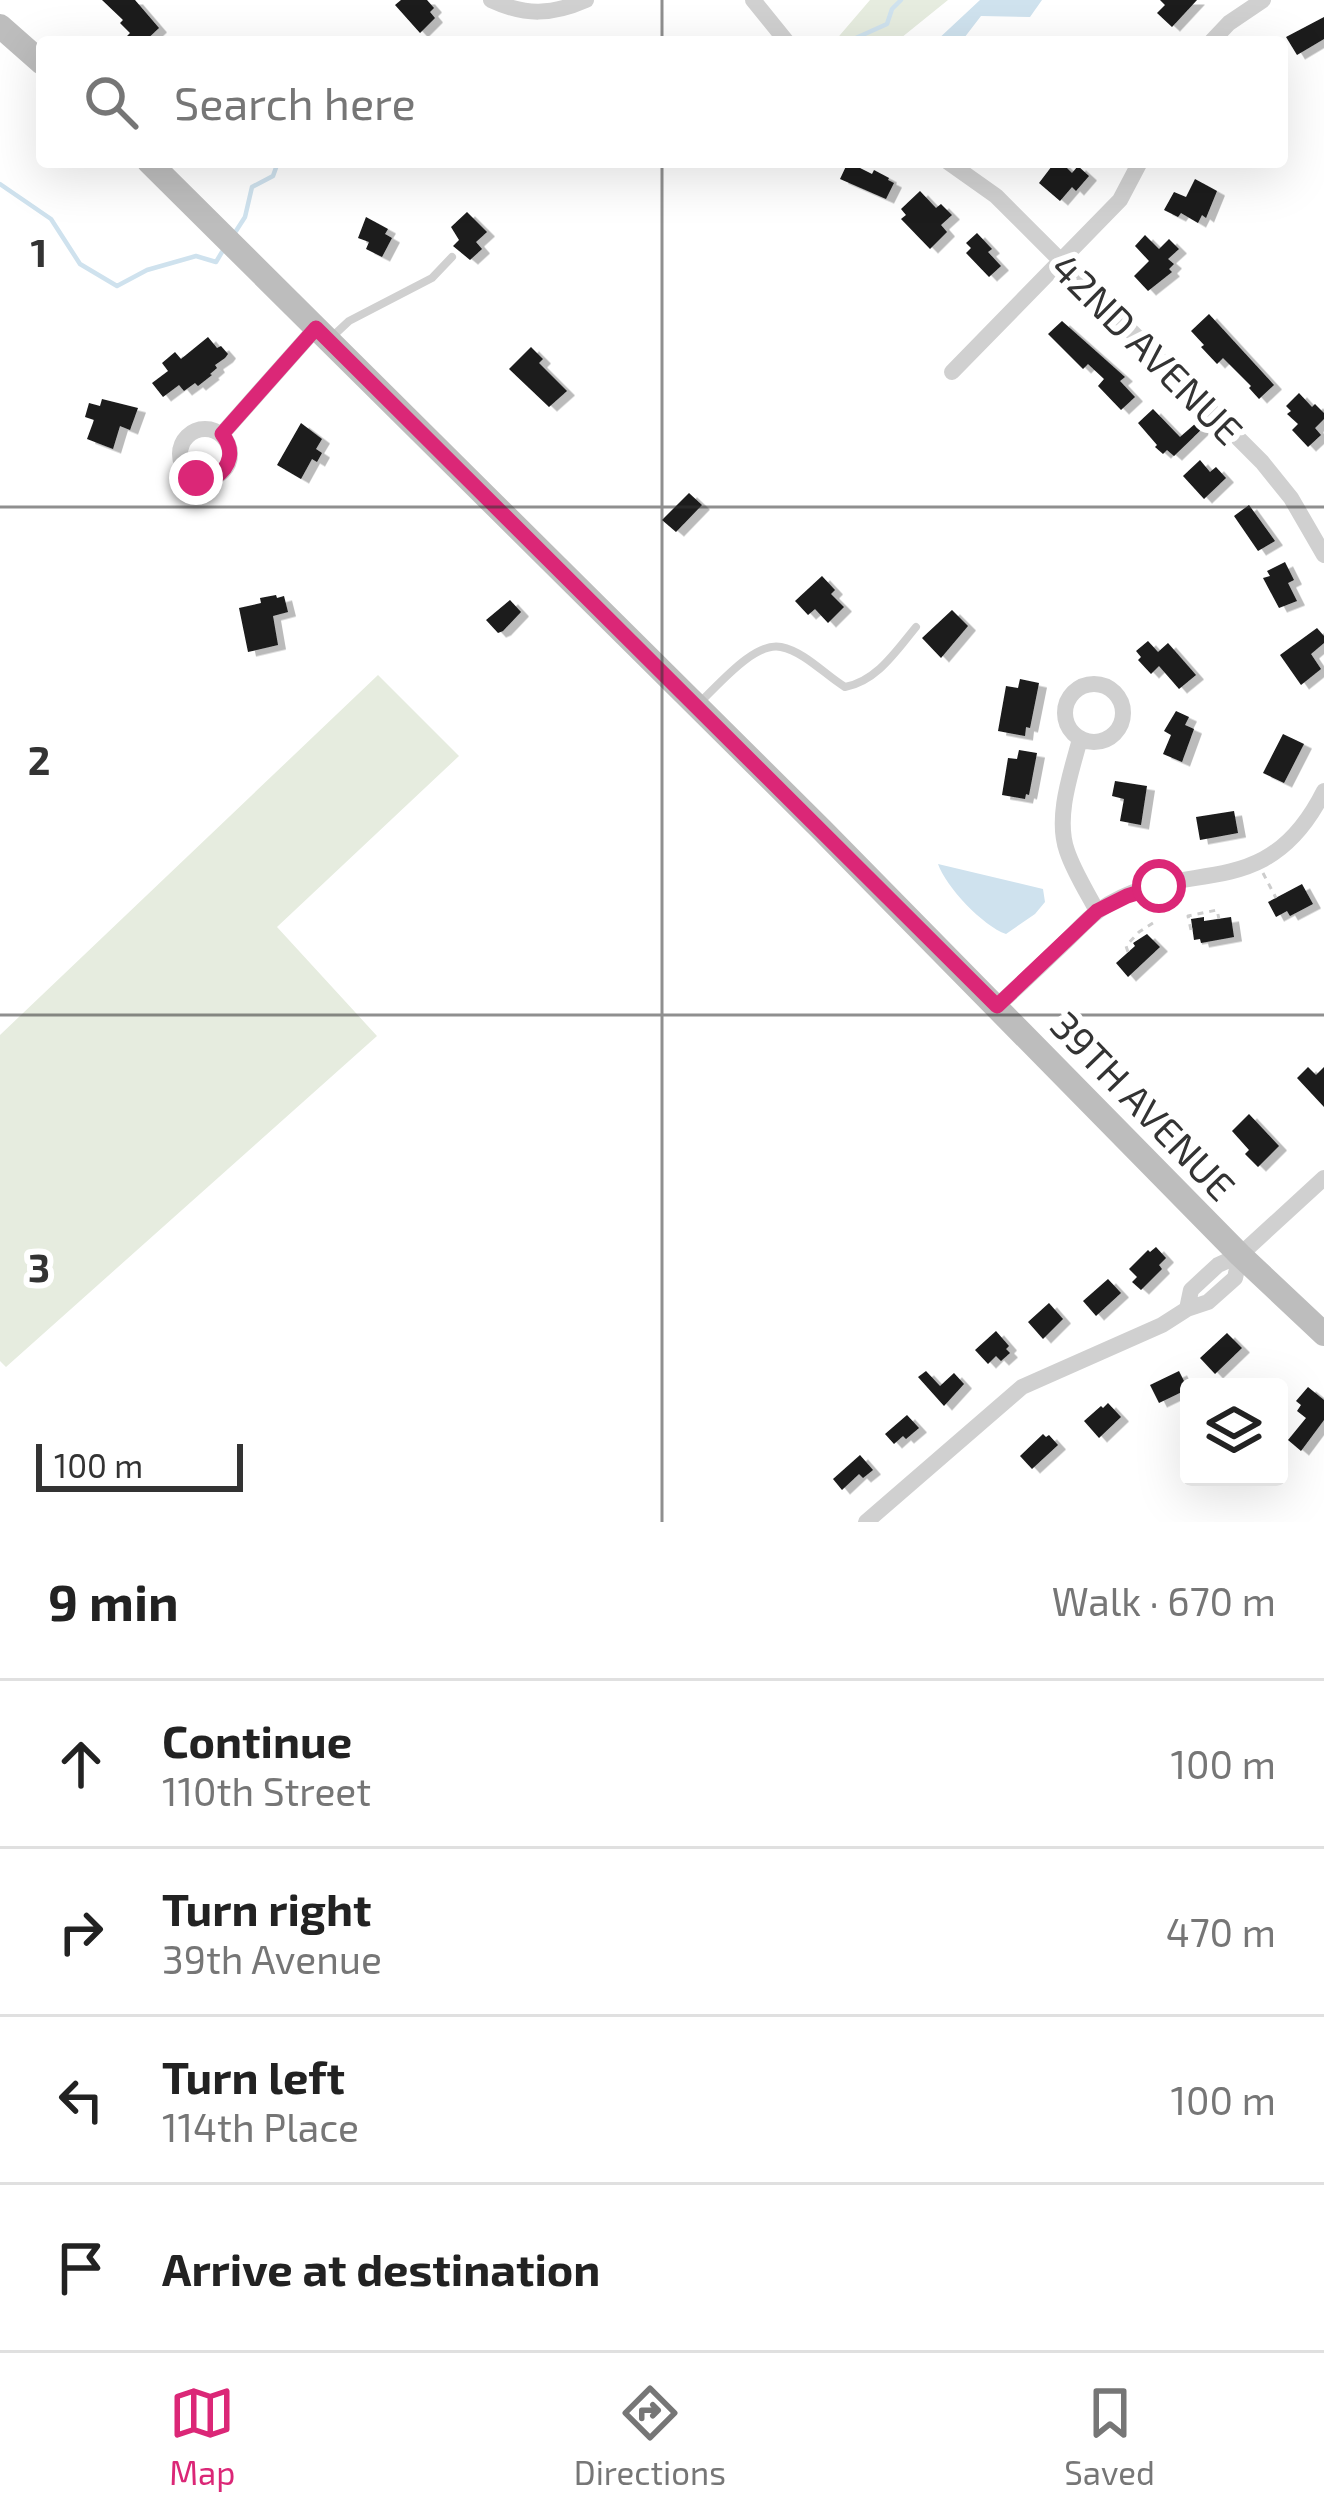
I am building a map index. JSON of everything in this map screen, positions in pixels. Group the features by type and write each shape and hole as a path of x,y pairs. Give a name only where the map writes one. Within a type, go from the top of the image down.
{"main road":[{"path":"0,26 36,58"},
{"name":"39TH AVENUE","path":"155,168 1324,1334"}],"street":[{"path":"491,0 536,14 564,10 586,0"},
{"path":"753,0 783,36"},
{"path":"1217,36 1263,0"},
{"name":"42ND AVENUE","path":"956,168 996,196 1262,462 1291,497 1324,555"},
{"path":"952,372 1120,200 1137,168"},
{"path":"222,434 322,334"},
{"path":"1080,739 1062,830 1066,849 1097,911"},
{"path":"997,1006 1097,911 1159,886 1229,874 1276,853 1299,831 1324,791"},
{"path":"871,1520 1022,1387 1208,1302 1235,1278 1240,1255 1324,1178"}],"lane":[{"path":"322,334 432,278 452,257"},
{"path":"697,705 767,647 782,647 804,658 845,687 857,685 873,676 916,627"}],"path":[{"path":"1257,863 1276,898"},
{"path":"1191,930 1188,916 1217,910 1219,919"},
{"path":"1128,952 1126,946 1153,923"}],"shaded area":[{"path":"870,0 948,0 903,36 839,36"},
{"path":"378,675 459,756 277,927 377,1036 6,1367 0,1361 0,1035"}],"water":[{"path":"980,0 1042,0 1030,17 981,16 966,36 941,36"},
{"path":"938,864 1043,889 1045,902 1006,934 966,905"}],"building":[{"path":"102,0 135,0 159,28 150,36 127,36 130,33 120,23 123,20"},
{"path":"401,0 427,0 435,18 420,33 395,5"},
{"path":"1160,0 1197,0 1172,27 1157,13 1165,5"},
{"path":"1324,17 1324,39 1297,55 1288,36"},
{"path":"845,168 860,168 872,174 874,170 894,183 886,199 840,179"},
{"path":"1050,168 1067,168 1072,173 1080,168 1089,176 1060,201 1039,183"},
{"path":"1195,179 1217,191 1206,218 1202,215 1198,223 1164,210 1174,192 1186,197"},
{"path":"920,191 936,208 941,204 952,215 941,225 947,232 930,249 901,219 906,215 901,209"},
{"path":"467,212 487,232 476,242 482,249 470,260 453,246 459,240 451,227"},
{"path":"366,217 388,229 385,234 392,238 382,257 366,249 369,242 358,238"},
{"path":"977,233 1001,266 989,277 966,253 971,248 966,243"},
{"path":"1145,235 1159,249 1169,239 1179,249 1168,259 1174,264 1169,269 1172,272 1148,291 1134,276 1149,261 1135,246"},
{"path":"1209,314 1274,385 1259,399 1223,358 1217,364 1191,331"},
{"path":"1062,321 1125,377 1120,381 1135,397 1121,410 1098,386 1104,379 1088,364 1083,369 1048,334"},
{"path":"208,337 228,354 225,358 198,386 195,383 184,391 179,385 163,397 152,383 168,371 162,363 175,352 181,359"},
{"path":"531,347 543,359 539,363 567,391 549,407 509,369"},
{"path":"1299,393 1324,413 1315,428 1321,435 1308,447 1292,430 1298,424 1287,414 1291,411 1286,406"},
{"path":"102,399 138,408 130,430 120,426 113,449 87,439 94,420 85,417 89,403 100,406"},
{"path":"1153,409 1180,437 1196,423 1202,429 1174,456 1167,450 1163,454 1138,423"},
{"path":"301,423 322,439 316,449 322,453 317,462 312,459 301,479 277,465"},
{"path":"1200,460 1210,472 1216,467 1226,478 1204,499 1183,476"},
{"path":"689,493 702,505 676,532 662,520"},
{"path":"1249,505 1275,541 1258,551 1234,516"},
{"path":"1285,562 1297,601 1279,608 1263,578"},
{"path":"822,576 844,607 828,623 815,609 808,615 795,601"},
{"path":"284,596 288,612 273,616 278,645 248,652 239,608"},
{"path":"510,600 521,612 498,633 486,620"},
{"path":"952,610 968,626 941,658 922,638"},
{"path":"1317,628 1324,643 1311,654 1321,669 1301,685 1280,655"},
{"path":"1148,641 1158,652 1168,643 1196,675 1179,689 1159,666 1151,674 1136,651"},
{"path":"1020,679 1039,683 1025,736 998,731 1006,686 1018,688"},
{"path":"1176,711 1189,717 1185,725 1194,729 1182,762 1163,754 1171,735 1164,731"},
{"path":"1283,734 1304,744 1284,783 1263,773"},
{"path":"1019,750 1037,753 1025,799 1002,795 1008,758 1017,759"},
{"path":"1115,781 1147,786 1141,825 1120,821 1124,799 1112,796"},
{"path":"1234,811 1238,833 1200,840 1196,817"},
{"path":"1302,884 1313,904 1290,916 1287,911 1276,917 1268,902"},
{"path":"1204,917 1204,921 1231,917 1234,937 1194,940 1191,919"},
{"path":"1147,934 1160,947 1128,977 1116,963"},
{"path":"1308,1067 1316,1075 1324,1067 1324,1107 1297,1078"},
{"path":"1249,1114 1279,1146 1258,1167 1232,1131"},
{"path":"1156,1247 1166,1258 1159,1265 1162,1269 1141,1290 1132,1282 1137,1277 1129,1269"},
{"path":"1108,1279 1121,1293 1096,1316 1083,1301"},
{"path":"1049,1303 1063,1319 1043,1339 1028,1322"},
{"path":"996,1331 1010,1353 988,1364 975,1350"},
{"path":"1227,1333 1242,1348 1215,1374 1200,1358"},
{"path":"926,1371 940,1386 954,1373 964,1384 944,1406 918,1377"},
{"path":"1179,1371 1182,1378 1180,1393 1159,1403 1150,1385"},
{"path":"1308,1387 1324,1400 1324,1420 1301,1451 1288,1440 1306,1418 1297,1411 1301,1405 1296,1401"},
{"path":"1108,1403 1121,1417 1099,1438 1084,1421"},
{"path":"907,1415 919,1428 894,1444 885,1434"},
{"path":"1043,1434 1058,1445 1032,1469 1020,1456"},
{"path":"860,1455 873,1470 863,1478 859,1474 842,1490 833,1479"}],"waterway":[{"path":"860,36 887,24 901,0"},
{"path":"236,231 245,217 252,187 273,176 276,168"},
{"path":"0,184 51,219 80,264 117,286 147,270 196,256 216,262 222,252"}],"route":[{"path":"196,478 214,478 227,466 230,449 222,434 316,328 997,1006 1097,911 1159,886"}]}
